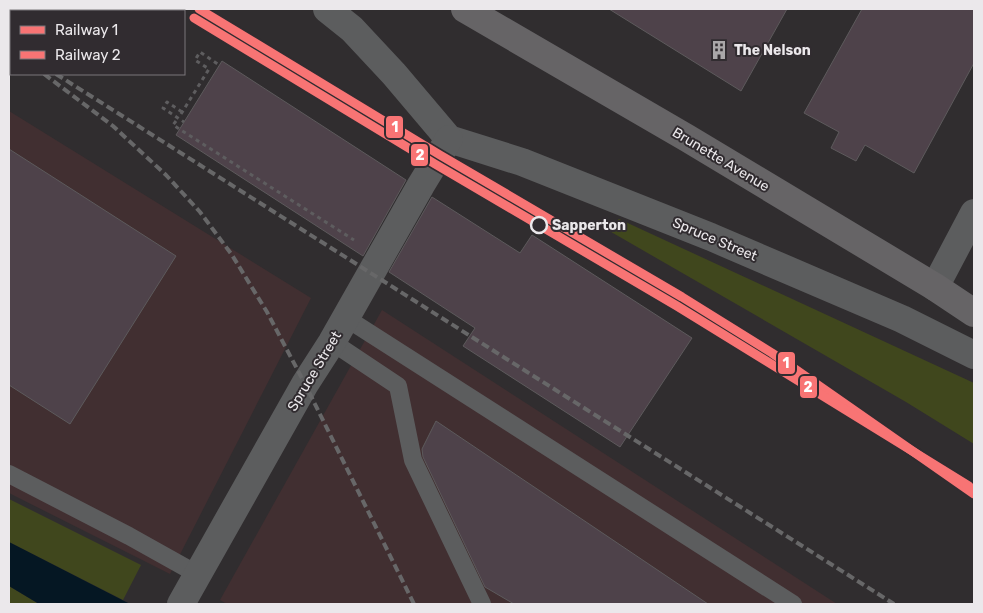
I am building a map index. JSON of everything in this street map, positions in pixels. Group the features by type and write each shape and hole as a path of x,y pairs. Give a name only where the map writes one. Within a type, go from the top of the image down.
{"main road":[{"name":"Brunette Avenue","path":"465,9 686,138 935,287 974,313"}],"street":[{"path":"327,9 352,29 450,139"},
{"name":"Spruce Street","path":"181,604 305,384 382,258 450,139 522,162 711,237 902,319 974,355"},
{"path":"935,287 974,213"}],"lane":[{"path":"346,318 793,604"},
{"path":"332,342 398,386 413,460 482,604"},
{"path":"9,474 198,574"}],"path":[{"path":"184,122 163,108 167,102 181,113 209,69 195,60 200,52 219,65"},
{"path":"176,121 173,125 382,258"}],"shaded area":[{"path":"9,111 311,298 170,574 9,493"},
{"path":"382,310 837,604 227,604 220,600"}],"green space":[{"path":"619,219 974,383 974,444 906,402 606,229"},
{"path":"9,499 141,565 123,600 9,542"},
{"path":"9,586 39,604 9,604"}],"water":[{"path":"9,542 130,604 39,604 9,586"}],"building":[{"name":"The Nelson","path":"609,9 787,9 741,91"},
{"path":"862,9 974,9 974,63 914,173 865,145 856,161 831,148 839,132 804,113"},
{"path":"222,61 406,180 363,256 176,135"},
{"path":"9,149 176,256 70,424 9,385"},
{"path":"432,197 520,253 532,235 692,338 620,447 463,346 475,328 389,272"},
{"path":"436,421 708,604 514,604 485,587 423,457 422,449"}],"railway":[{"path":"45,75 113,126 166,175 200,212 232,255 267,312 305,384 414,604"},
{"path":"58,75 894,604"}],"rail line":[{"name":"1","path":"199,9 440,155 682,297 772,353 974,494"},
{"name":"2","path":"194,18 435,164 677,306 969,486"}],"place":[{"name":"The Nelson","path":"719,50"},
{"name":"Sapperton","path":"539,225"}]}
